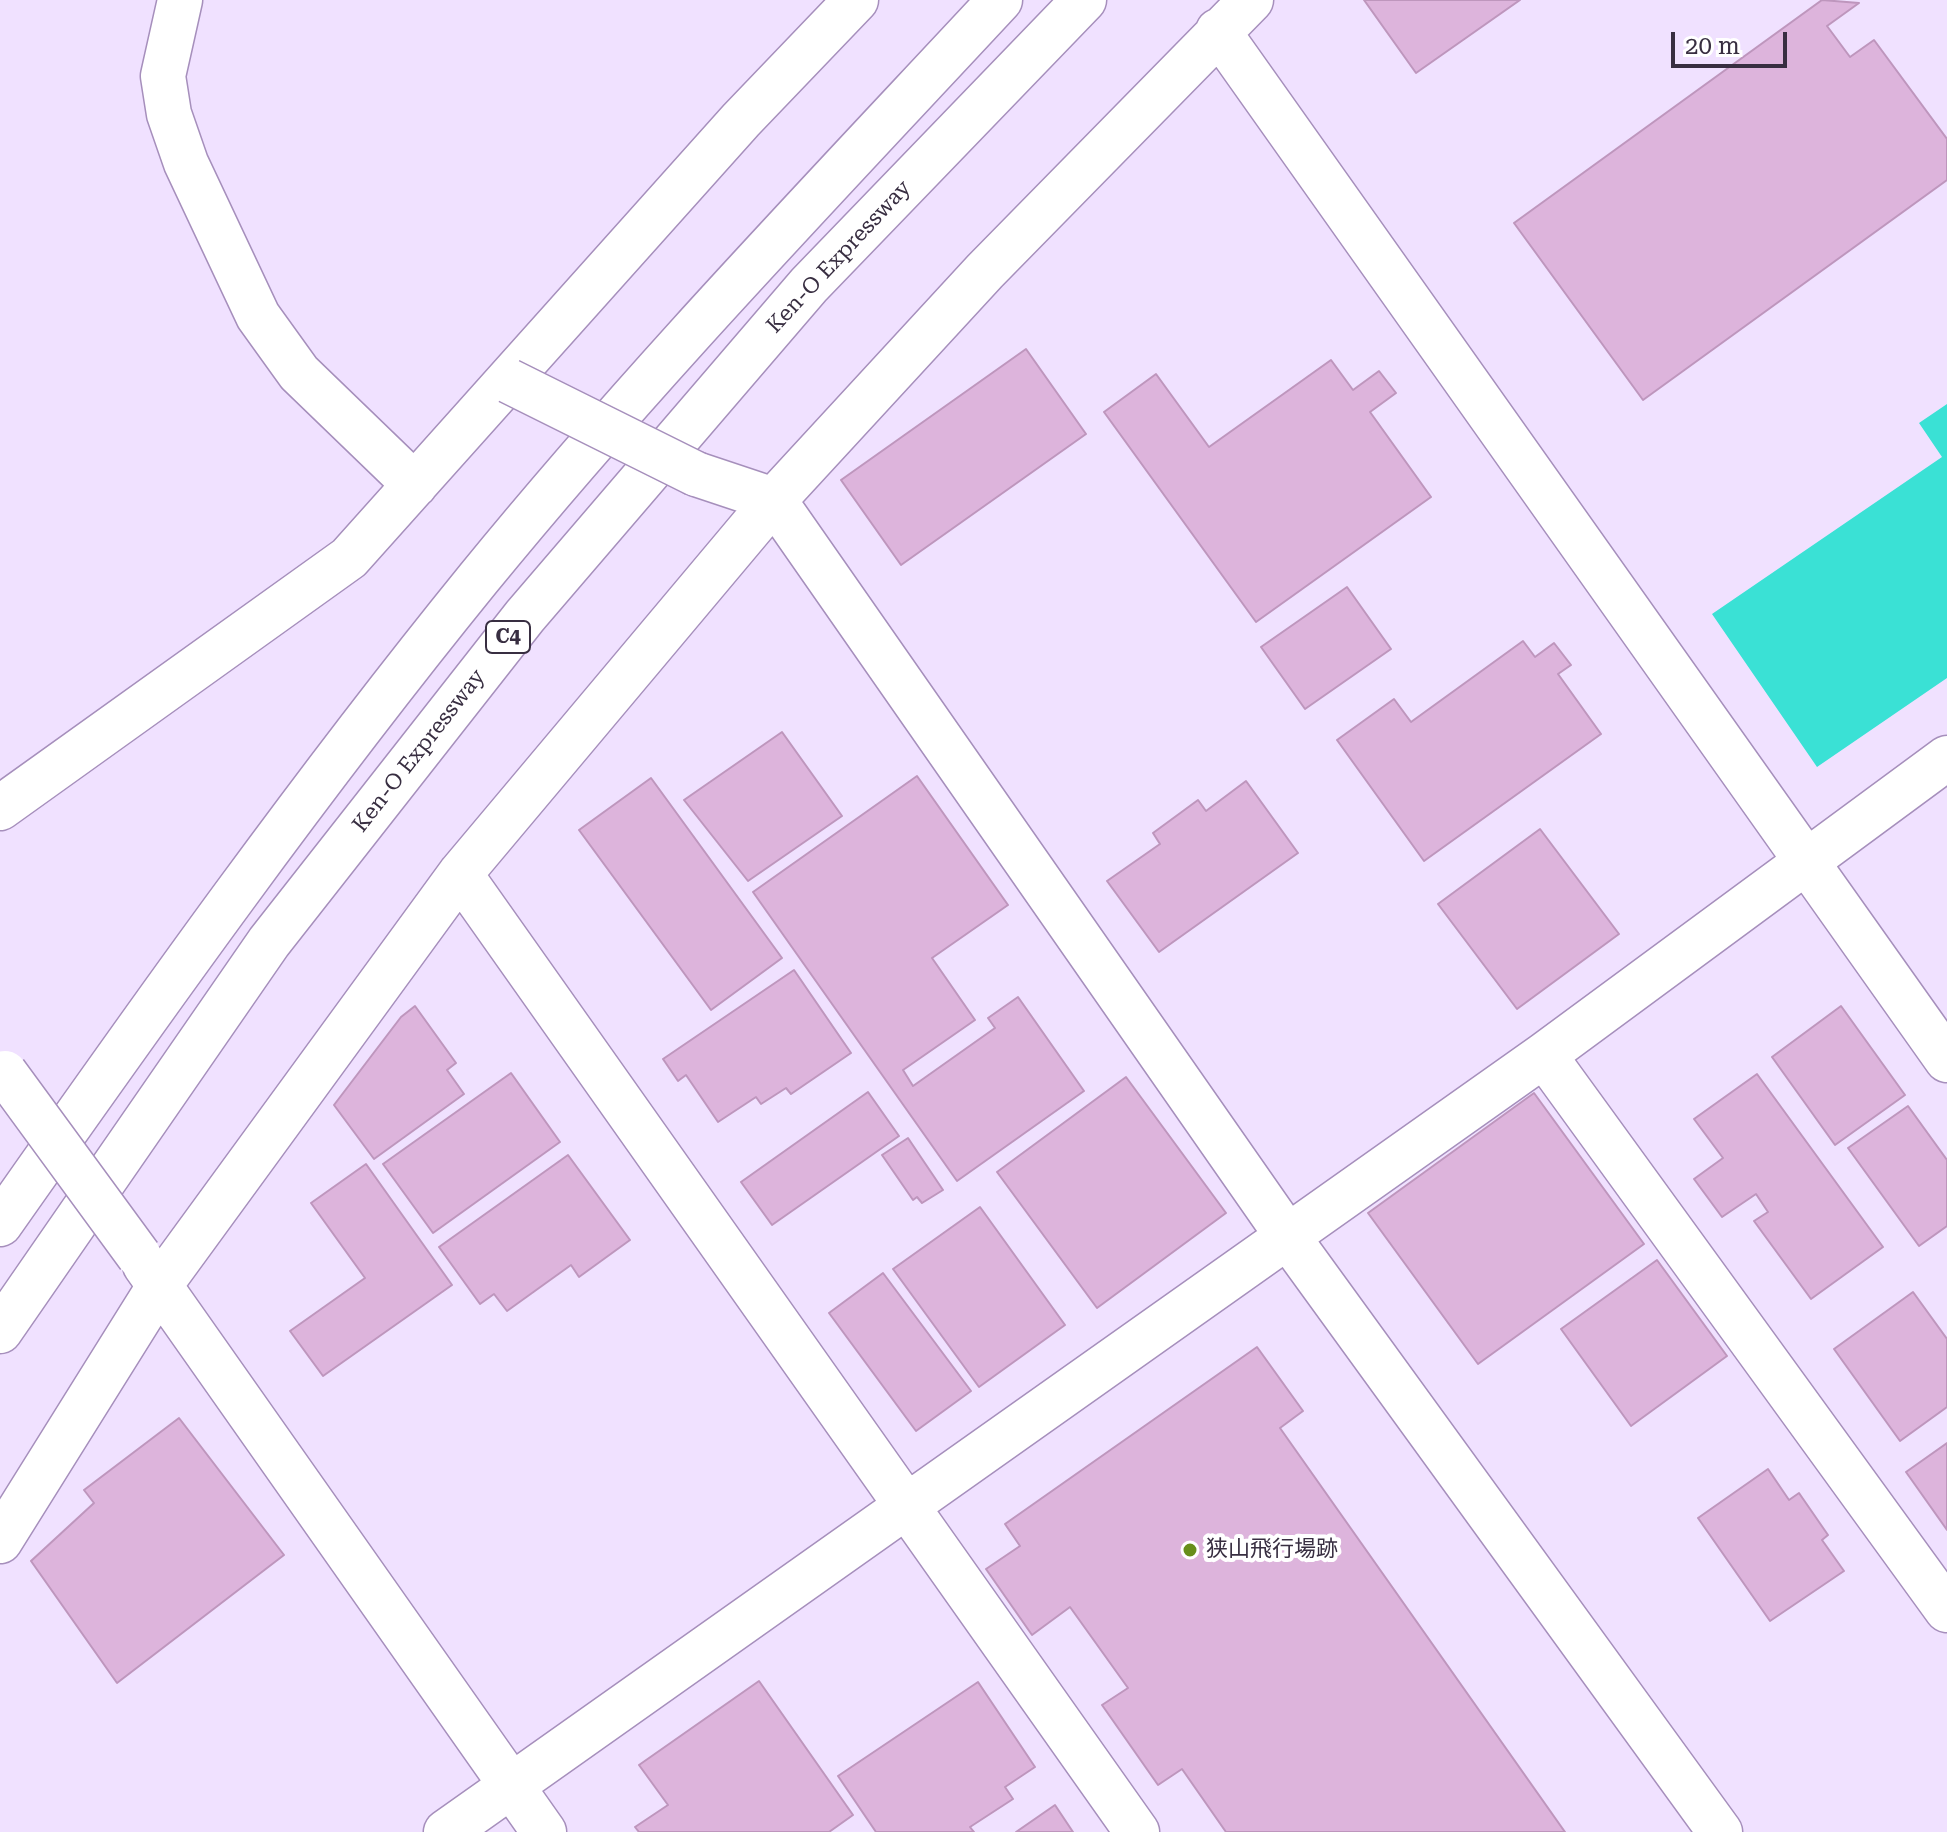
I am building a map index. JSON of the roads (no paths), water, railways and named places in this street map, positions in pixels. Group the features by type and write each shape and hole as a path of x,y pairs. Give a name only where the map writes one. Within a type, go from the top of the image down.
{"main road":[{"path":"180,0 163,76 169,114 186,163 258,316 299,373 415,485"},
{"path":"0,808 349,558 741,120 856,0"},
{"name":"C4","path":"0,1224 224,907 478,579 766,252 1000,0"},
{"name":"Ken-O Expressway","path":"0,1331 269,942 525,616 809,285 1084,0"},
{"path":"0,1541 149,1271 460,874 774,500 985,271 1251,0"},
{"path":"1218,31 1947,1060"},
{"path":"509,381 696,474 774,500 1288,1237 1720,1832"},
{"path":"446,1832 1544,1055 1947,758"},
{"path":"460,874 904,1507 1137,1832"},
{"path":"1544,1055 1947,1610"},
{"path":"3,1070 149,1271 544,1832"}],"place":[{"name":"狭山飛行場跡","path":"1190,1550"}]}
